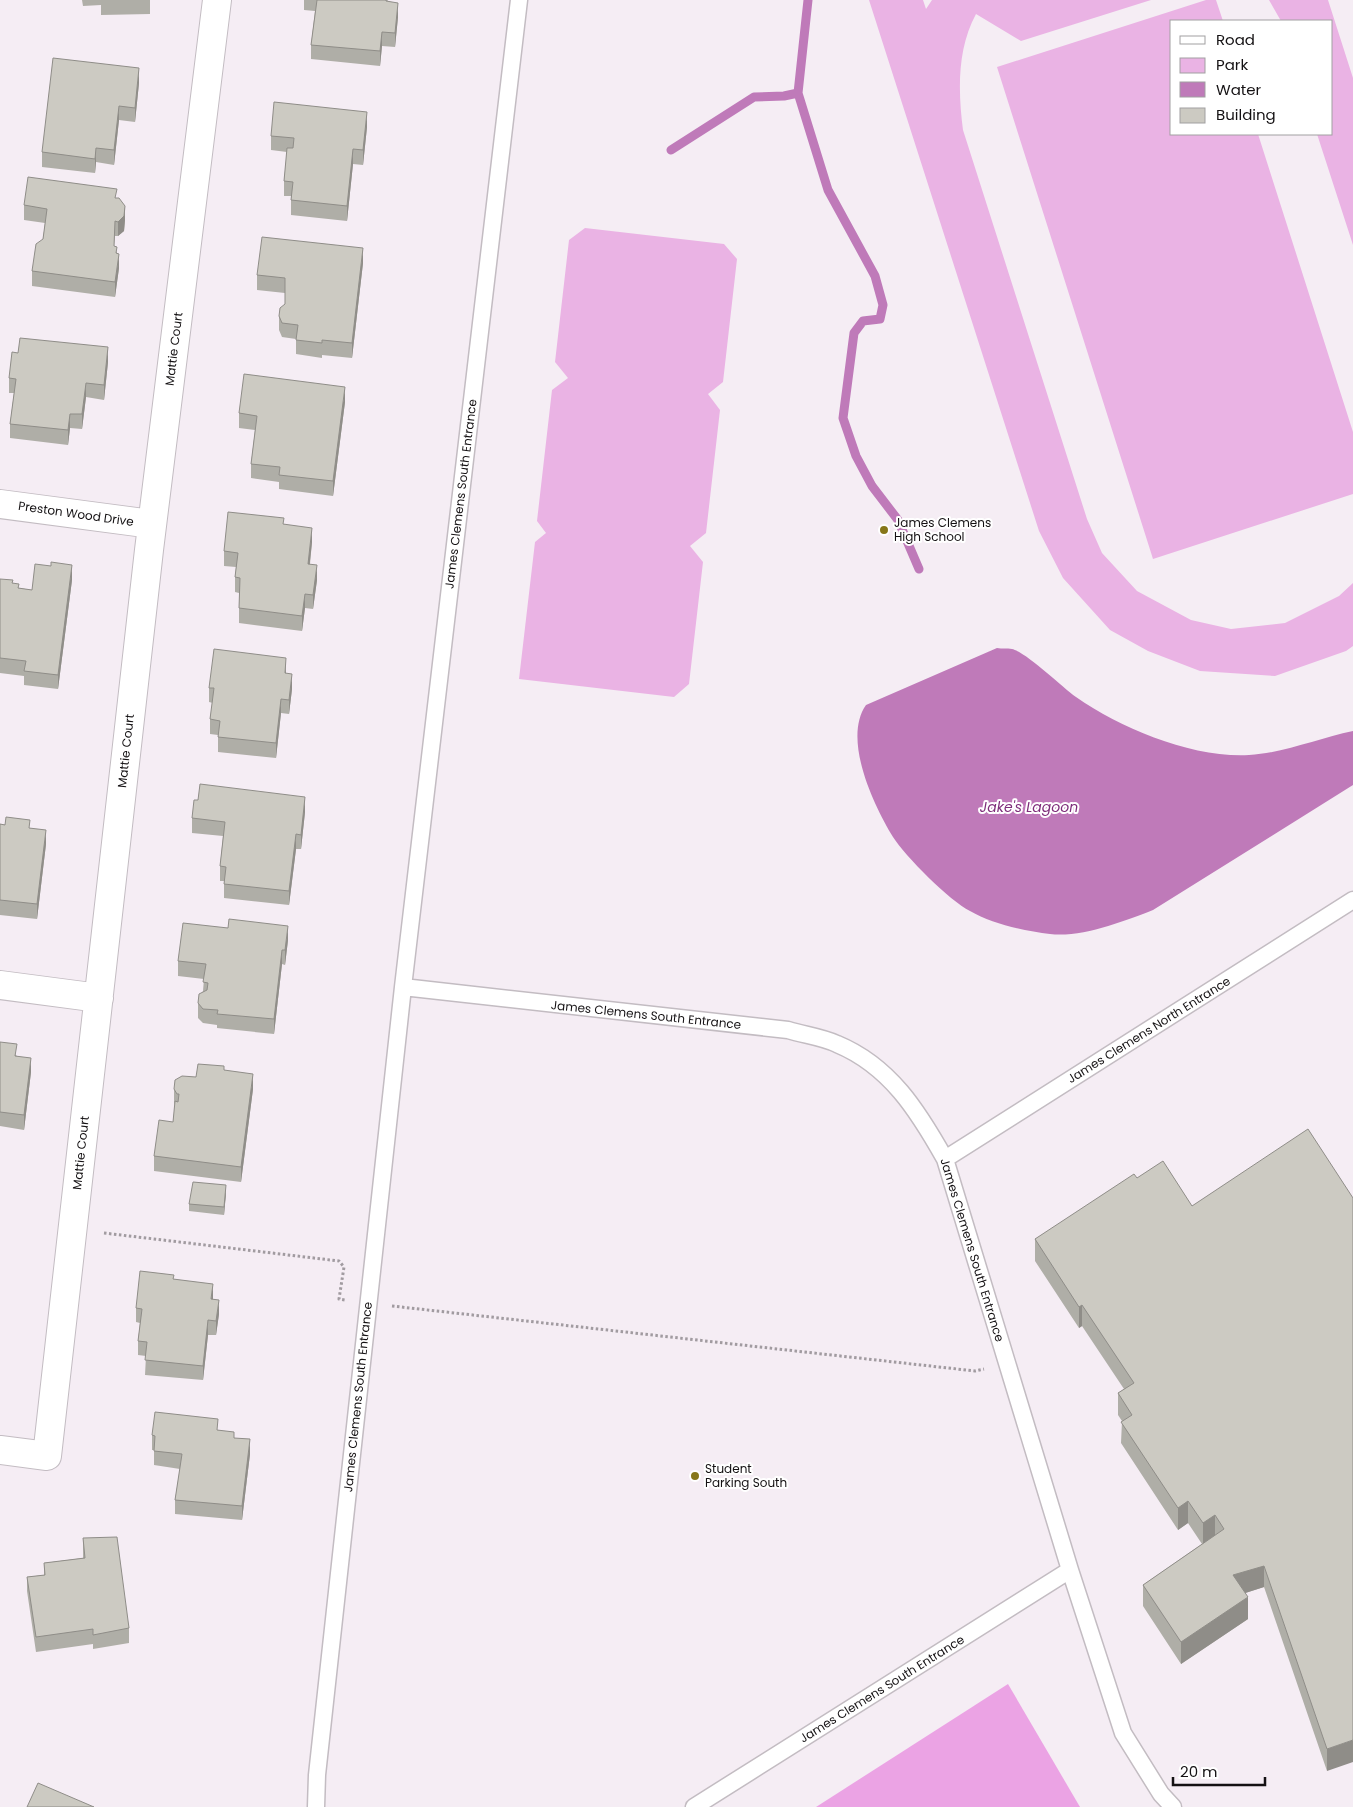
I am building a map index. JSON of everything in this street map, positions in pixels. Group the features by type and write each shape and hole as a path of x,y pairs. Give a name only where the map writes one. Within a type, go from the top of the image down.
{"street":[{"name":"Mattie Court","path":"0,1450 47,1456 152,524 217,0"},
{"name":"Preston Wood Drive","path":"0,504 152,524"},
{"path":"0,985 99,998"}],"lane":[{"name":"James Clemens South Entrance","path":"316,1807 317,1775 403,987 519,0"},
{"name":"James Clemens North Entrance","path":"945,1158 1353,900"},
{"name":"James Clemens South Entrance","path":"403,987 788,1030 837,1044 879,1069 918,1111 945,1158 1070,1570 1123,1733 1161,1794 1173,1807"},
{"name":"James Clemens South Entrance","path":"694,1807 1070,1570"}],"path":[{"path":"104,1233 339,1261 344,1267 339,1299 352,1300"},
{"path":"384,1305 975,1371 986,1369"}],"green space":[{"path":"869,0 923,0 926,9 932,0 1151,0 1021,41 976,14 965,41 960,70 963,130 1087,519 1102,553 1137,591 1191,620 1231,629 1285,623 1339,596 1353,583 1353,646 1346,651 1275,676 1200,671 1148,651 1110,630 1063,578 1039,531"},
{"path":"1206,0 1216,0 1223,20 1170,20 1170,135 1258,135 1353,432 1353,494 1153,559 997,67"},
{"path":"1269,0 1328,0 1353,78 1353,245 1317,135 1333,135 1333,20 1280,20"},
{"path":"585,228 724,244 737,259 723,382 708,394 720,410 706,533 690,546 703,562 689,684 674,697 519,679 535,542 546,533 537,521 552,390 568,378 555,362 569,240"}],"shaded area":[{"path":"1008,1684 1080,1807 816,1807"}],"water":[{"name":"Jake's Lagoon","path":"997,648 1018,651 1076,697 1114,720 1158,739 1204,752 1227,755 1262,754 1353,731 1353,785 1153,910 1129,919 1103,928 1062,935 1030,931 988,920 961,906 951,898 907,855 893,837 877,808 863,772 857,736 859,719 866,705"}],"building":[{"path":"317,0 386,0 398,3 395,33 382,32 380,51 311,45"},
{"path":"53,58 139,68 135,108 119,106 114,150 96,148 95,159 42,152"},
{"path":"274,102 367,112 363,150 353,149 347,206 291,200 293,182 284,181 287,148 293,148 294,138 271,136"},
{"path":"28,177 117,189 115,198 119,198 125,206 124,216 118,222 115,221 114,246 117,247 116,253 119,254 115,282 32,271 36,244 43,239 47,209 24,205"},
{"path":"262,237 363,248 352,343 322,340 322,343 296,340 298,325 282,323 279,316 280,308 285,304 285,278 257,275"},
{"path":"20,338 108,347 104,385 86,383 82,414 70,414 68,430 10,424 16,379 9,378 12,352 18,353"},
{"path":"244,374 345,387 333,481 279,475 280,467 251,464 257,416 239,413"},
{"path":"228,512 284,518 283,524 312,528 308,564 317,565 313,595 305,594 302,616 239,608 240,578 235,577 238,553 224,551"},
{"path":"51,562 72,565 58,675 24,671 26,661 0,658 0,579 13,580 12,583 19,584 18,588 32,590 35,564 51,566"},
{"path":"214,649 286,658 285,673 292,674 289,700 281,699 276,743 218,737 220,721 210,719 214,688 209,688"},
{"path":"200,784 305,797 301,835 296,834 289,891 224,884 226,867 220,866 225,822 192,818 194,800 198,800"},
{"path":"6,817 30,820 29,828 46,830 37,904 0,900 0,824 5,825"},
{"path":"229,919 288,926 285,950 282,950 274,1019 217,1014 218,1010 203,1009 198,1003 199,994 207,990 208,983 203,982 206,964 178,961 183,923 228,928"},
{"path":"0,1042 17,1044 15,1056 31,1058 24,1115 0,1112"},
{"path":"198,1064 224,1066 224,1070 253,1074 241,1167 154,1156 159,1120 173,1122 175,1101 178,1102 179,1094 174,1089 175,1080 182,1076 196,1077"},
{"path":"1308,1129 1353,1198 1353,1740 1327,1749 1264,1566 1233,1575 1248,1597 1181,1642 1143,1585 1224,1529 1215,1515 1203,1523 1188,1501 1178,1508 1121,1422 1132,1415 1118,1393 1134,1383 1082,1305 1079,1307 1035,1239 1134,1174 1137,1178 1163,1161 1192,1206"},
{"path":"193,1182 226,1185 224,1207 189,1204"},
{"path":"140,1271 174,1275 173,1279 213,1284 211,1299 219,1300 216,1321 208,1320 203,1366 145,1360 147,1342 138,1341 142,1309 136,1308"},
{"path":"155,1412 218,1419 217,1430 234,1432 234,1438 250,1439 242,1506 175,1500 182,1454 154,1451 155,1436 152,1435"},
{"path":"117,1537 129,1628 93,1635 93,1629 36,1637 27,1577 45,1575 44,1563 85,1558 83,1538"},
{"path":"38,1783 94,1807 27,1807"}],"waterway":[{"path":"808,0 798,93 828,190 875,276 883,305 880,319 863,321 854,333 843,418 856,456 872,486 898,520 919,569"},
{"path":"671,150 754,97 784,96 798,93"}],"place":[{"name":"James Clemens High School","path":"884,530"},
{"name":"Student Parking South","path":"695,1476"}]}
